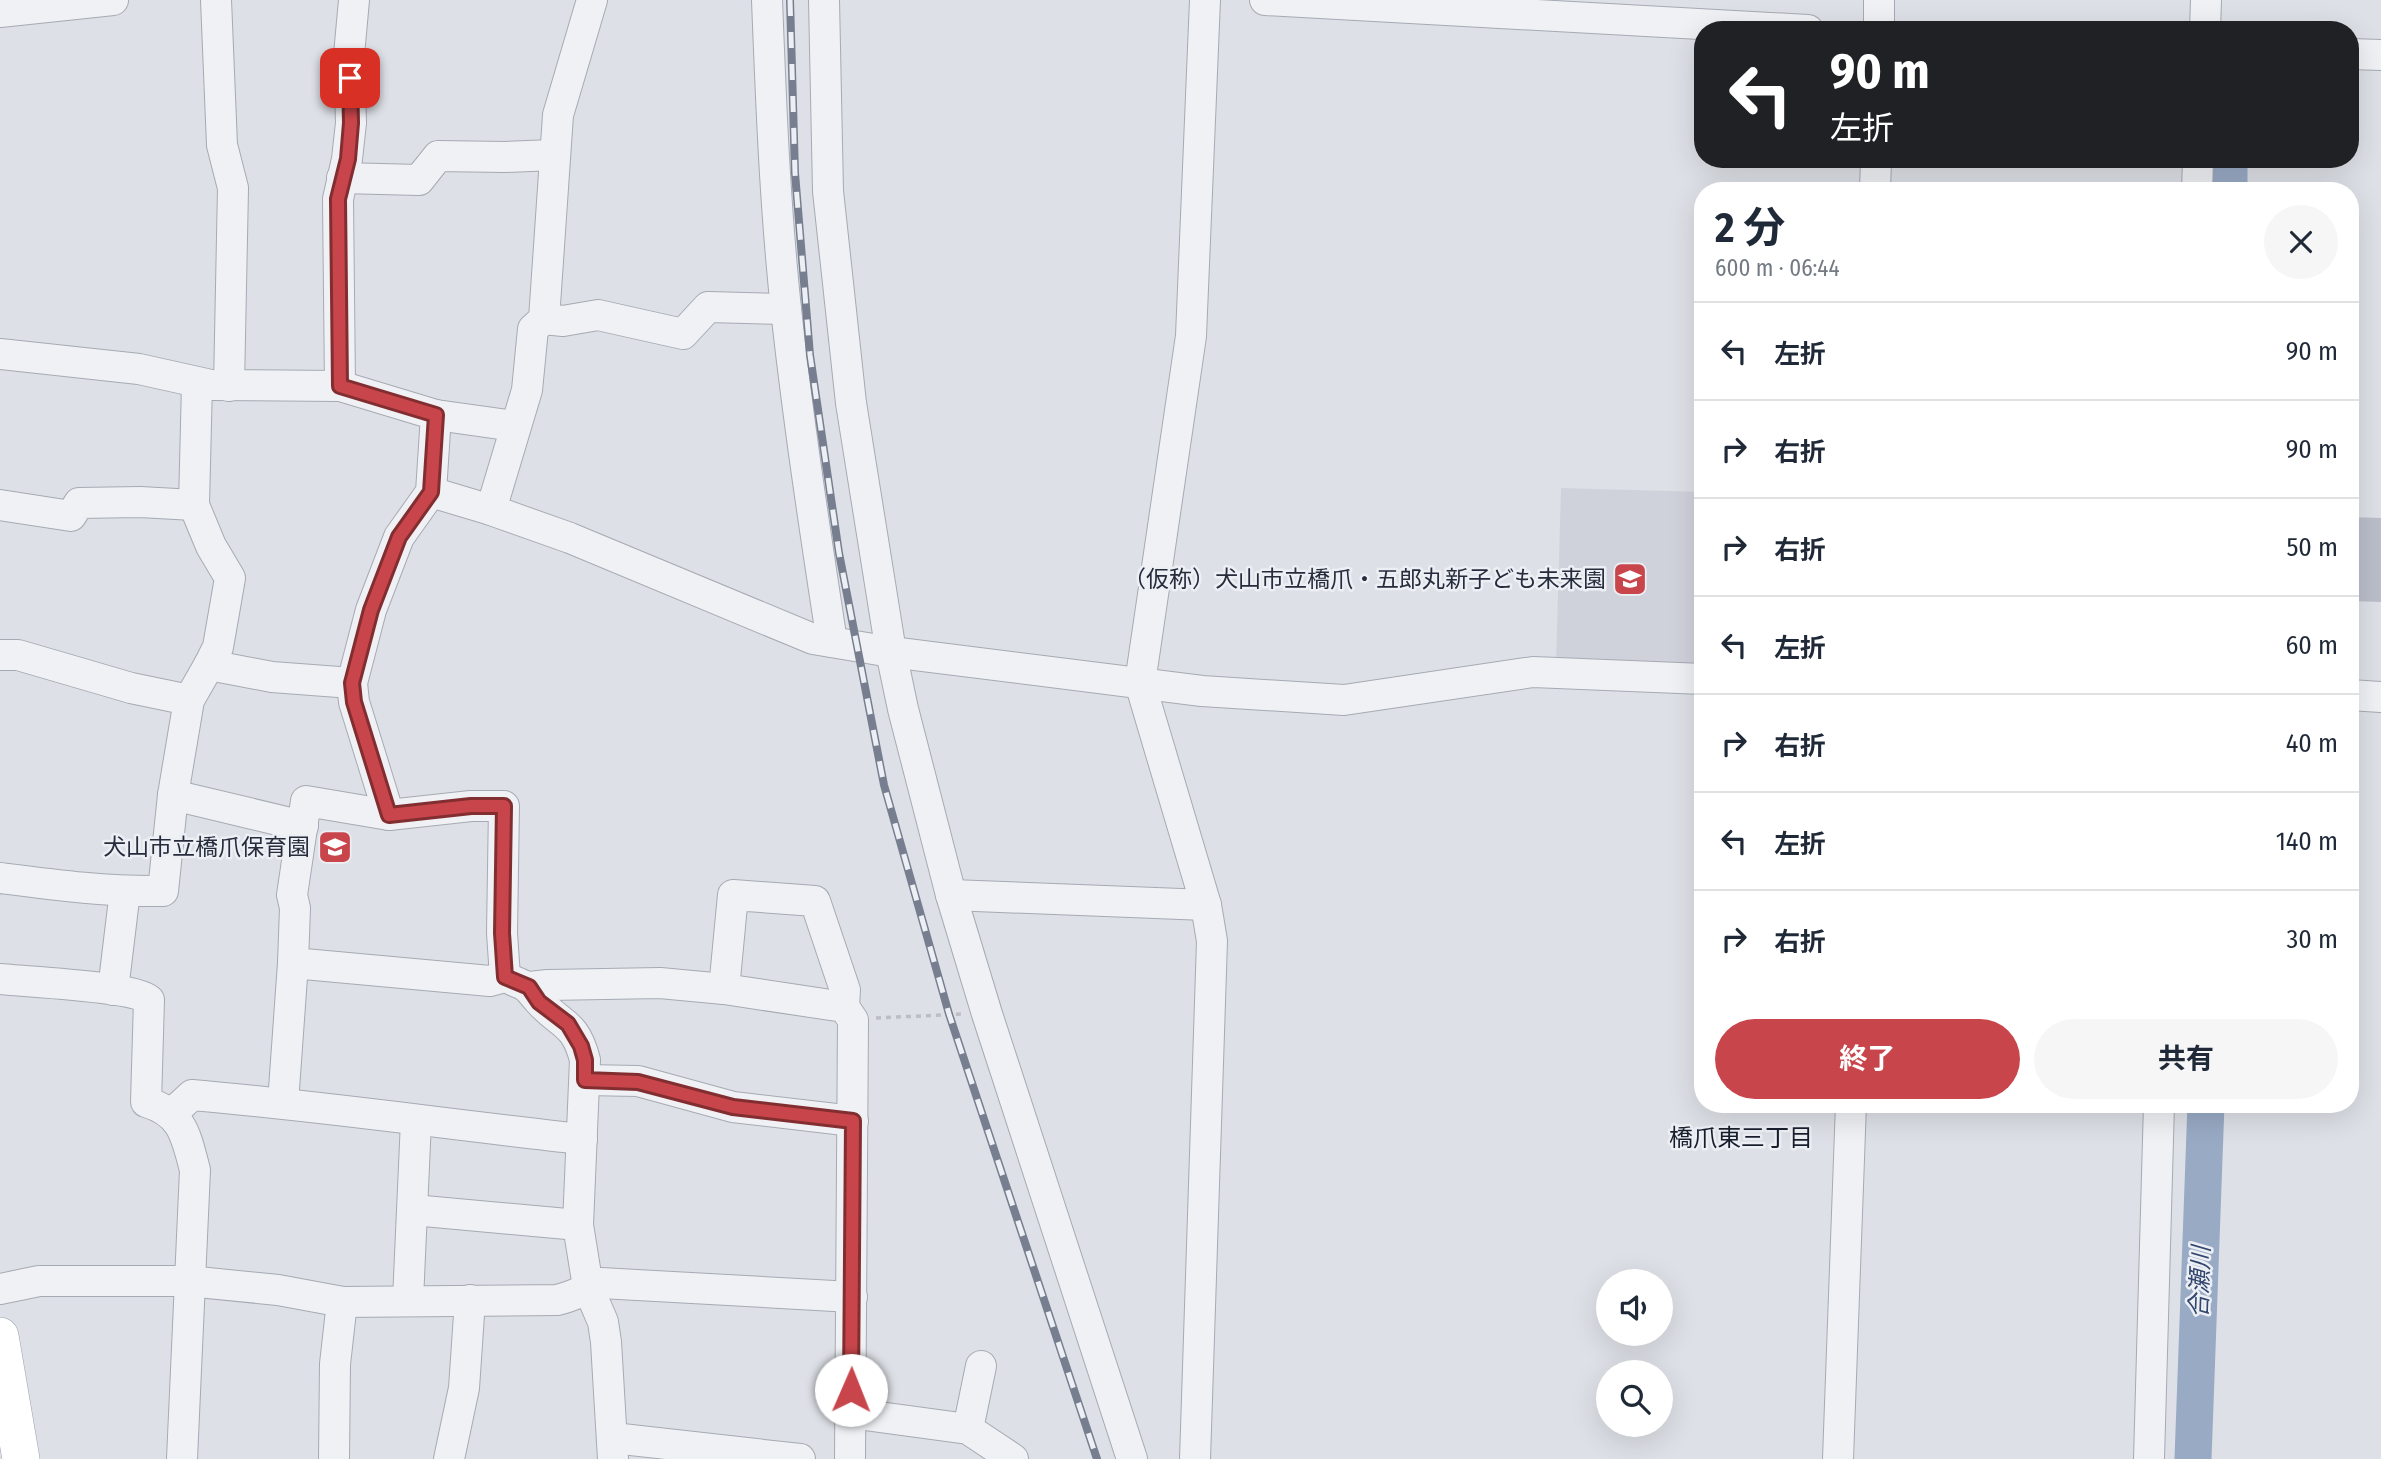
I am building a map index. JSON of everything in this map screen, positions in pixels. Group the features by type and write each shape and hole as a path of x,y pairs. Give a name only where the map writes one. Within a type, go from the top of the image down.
{"main road":[{"path":"0,1336 21,1459"}],"street":[{"path":"0,12 113,0"},
{"path":"216,0 222,145 233,188 229,386"},
{"path":"340,386 338,199 348,159 351,123 349,55 354,0"},
{"path":"491,510 527,390 533,329 544,319 558,115 592,0"},
{"path":"767,0 774,174 786,309 804,456 832,642"},
{"path":"824,0 828,191 851,402 891,652 903,709 951,895 987,1014 1132,1459"},
{"path":"1195,1459 1212,941 1206,905 1140,683 1191,336 1205,0"},
{"path":"1265,0 1552,8 1703,21"},
{"path":"1879,0 1879,21"},
{"path":"2205,21 2206,0"},
{"path":"2359,54 2381,55"},
{"path":"342,178 419,180 438,156 554,155"},
{"path":"544,319 563,321 598,316 683,334 708,307 786,309"},
{"path":"0,354 139,369 197,383 229,386 340,386 436,415 516,426"},
{"path":"0,878 125,891 163,891 173,795 189,700 218,647 229,578 211,546 194,505 197,383"},
{"path":"389,815 354,702 352,683 371,610 399,537 431,492 436,415"},
{"path":"431,492 570,538 813,639 891,652 1202,691 1344,700 1533,672 1694,679"},
{"path":"0,505 71,516 79,503 194,505"},
{"path":"0,655 18,655 131,688 189,700"},
{"path":"209,665 272,677 352,683"},
{"path":"2359,696 2381,697"},
{"path":"173,795 303,826"},
{"path":"283,1102 293,963 295,908 292,895 306,801 389,815 471,806 504,806 502,933 517,982 568,1024 585,1060 578,1225 589,1287 603,1322 613,1448 800,1459"},
{"path":"113,990 125,891"},
{"path":"724,989 733,895 815,901 845,990 849,1014 853,1121 850,1459"},
{"path":"951,895 1206,905"},
{"path":"293,963 490,981 660,983 724,989 849,1014"},
{"path":"0,979 113,990 144,995 149,1000 146,1102 163,1107 174,1115 189,1147 195,1170 182,1459"},
{"path":"585,1080 638,1082 733,1107 853,1121"},
{"path":"174,1115 192,1095 283,1102 416,1121 582,1139"},
{"path":"1838,1459 1851,1113"},
{"path":"2149,1459 2159,1113"},
{"path":"408,1300 416,1121"},
{"path":"413,1210 578,1225"},
{"path":"0,1289 39,1281 188,1281 278,1290 342,1302 557,1300 576,1296 601,1283 852,1297"},
{"path":"449,1459 464,1388 470,1300"},
{"path":"334,1459 335,1364 342,1302"},
{"path":"968,1429 981,1366"},
{"path":"850,1413 968,1429 1013,1459"}],"path":[{"path":"849,1014 987,1014"}],"shaded area":[{"name":"（仮称）犬山市立橋爪・五郎丸新子ども未来園","path":"1561,488 1694,492 1694,670 1556,665"}],"building":[{"path":"2359,517 2381,518 2381,602 2359,601"}],"waterway":[{"name":"合瀬川","path":"2229,168 2229,182"},
{"name":"合瀬川","path":"2193,1459 2206,1113"}],"railway":[{"path":"790,0 795,173 810,355 839,553 884,785 949,1014 1097,1459"}],"place":[{"name":"（仮称）犬山市立橋爪・五郎丸新子ども未来園","path":"1630,579"},
{"name":"犬山市立橋爪保育園","path":"335,847"}],"district":[{"name":"橋爪東三丁目","path":"1741,1138"}],"route":[{"path":"350,78 351,123 348,159 339,186 338,199 340,386 436,415 431,492 399,537 371,610 352,683 354,702 389,815 471,806 504,806 502,933 505,977 529,987 539,1002 568,1024 581,1046 585,1060 585,1080 638,1082 733,1107 853,1121 851,1390"}]}
